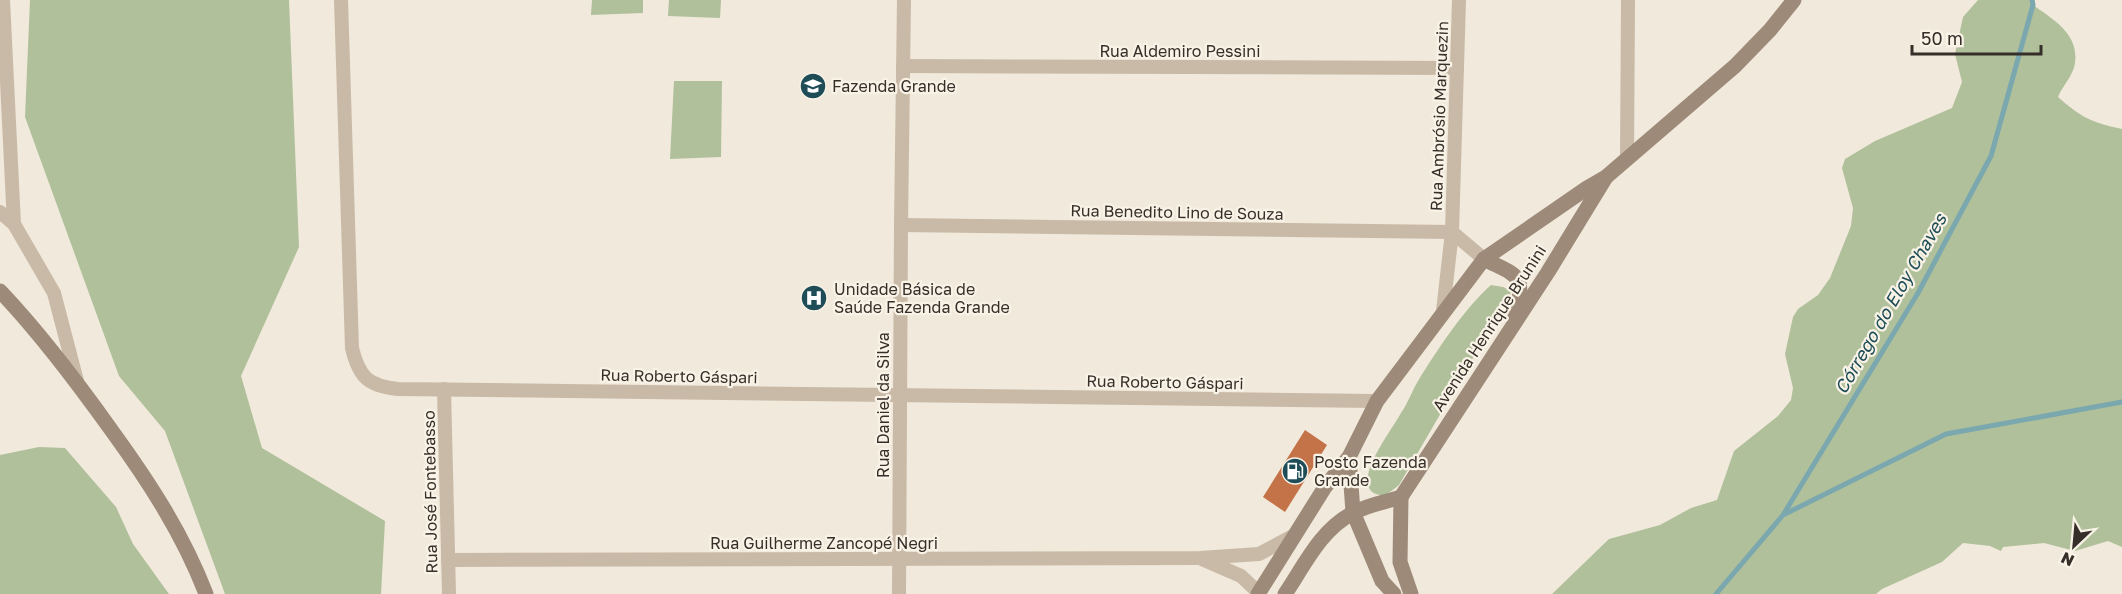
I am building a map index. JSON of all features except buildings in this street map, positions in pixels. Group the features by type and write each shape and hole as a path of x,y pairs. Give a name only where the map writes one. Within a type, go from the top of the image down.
{"main road":[{"name":"Avenida Henrique Brunini","path":"1259,593 1325,487 1349,456 1377,401 1484,259 1606,177 1735,66 1770,30 1794,0"},
{"name":"Avenida Henrique Brunini","path":"1401,497 1606,177"},
{"path":"1484,259 1511,273 1521,284 1520,297 1510,328"},
{"path":"0,291 77,381 155,493 180,534 206,594"},
{"path":"1349,456 1353,512 1382,581 1394,594"},
{"path":"1285,594 1320,541 1330,530 1353,512 1401,497 1400,562 1411,594"}],"street":[{"path":"3,0 14,224"},
{"name":"Rua Roberto Gáspari","path":"341,0 352,348 357,367 367,380 381,387 1377,401"},
{"name":"Rua Daniel da Silva","path":"899,594 904,0"},
{"name":"Rua Ambrósio Marquezin","path":"1443,311 1452,232 1459,0"},
{"path":"1627,159 1628,0"},
{"name":"Rua Aldemiro Pessini","path":"903,66 1457,69"},
{"path":"0,212 14,224 54,293 77,381"},
{"name":"Rua Benedito Lino de Souza","path":"901,225 1452,232"},
{"path":"1452,232 1484,259"},
{"name":"Rua José Fontebasso","path":"444,389 449,594"},
{"name":"Rua Guilherme Zancopé Negri","path":"448,560 1200,558 1259,554 1293,536"},
{"name":"Rua Guilherme Zancopé Negri","path":"1200,558 1241,576 1259,593"}],"green space":[{"path":"30,0 289,0 299,247 241,376 262,448 385,521 381,594 225,594 165,431 119,376 25,117"},
{"path":"592,0 643,0 643,13 591,15"},
{"path":"669,0 721,0 720,18 668,16"},
{"path":"1978,0 2035,0 2033,5 2063,29 2073,44 2074,67 2058,97 2087,118 2122,129 2122,547 2108,541 2075,551 2044,543 2003,547 2001,551 1990,546 1963,543 1942,562 1882,589 1876,594 1552,594 1609,539 1660,525 1691,508 1717,500 1734,451 1778,416 1791,400 1793,388 1785,354 1793,317 1798,309 1818,295 1830,278 1851,226 1853,208 1842,168 1845,159 1875,141 1952,108 1962,82 1955,54 1963,17"},
{"path":"674,81 722,81 721,157 670,159"},
{"path":"1491,285 1512,291 1399,485 1385,496 1374,493 1370,490 1367,480 1379,449 1443,343 1461,317"},
{"path":"39,447 65,448 116,507 133,544 169,594 0,594 0,455"}],"waterway":[{"name":"Córrego do Eloy Chaves","path":"1716,594 1783,515 1918,293 1991,156 2033,5 2032,0"},
{"path":"1785,514 1946,434 2122,402"}],"place":[{"name":"Fazenda Grande","path":"813,86"},
{"name":"Unidade Básica de Saúde Fazenda Grande","path":"814,298"},
{"name":"Posto Fazenda Grande","path":"1295,471"}]}
